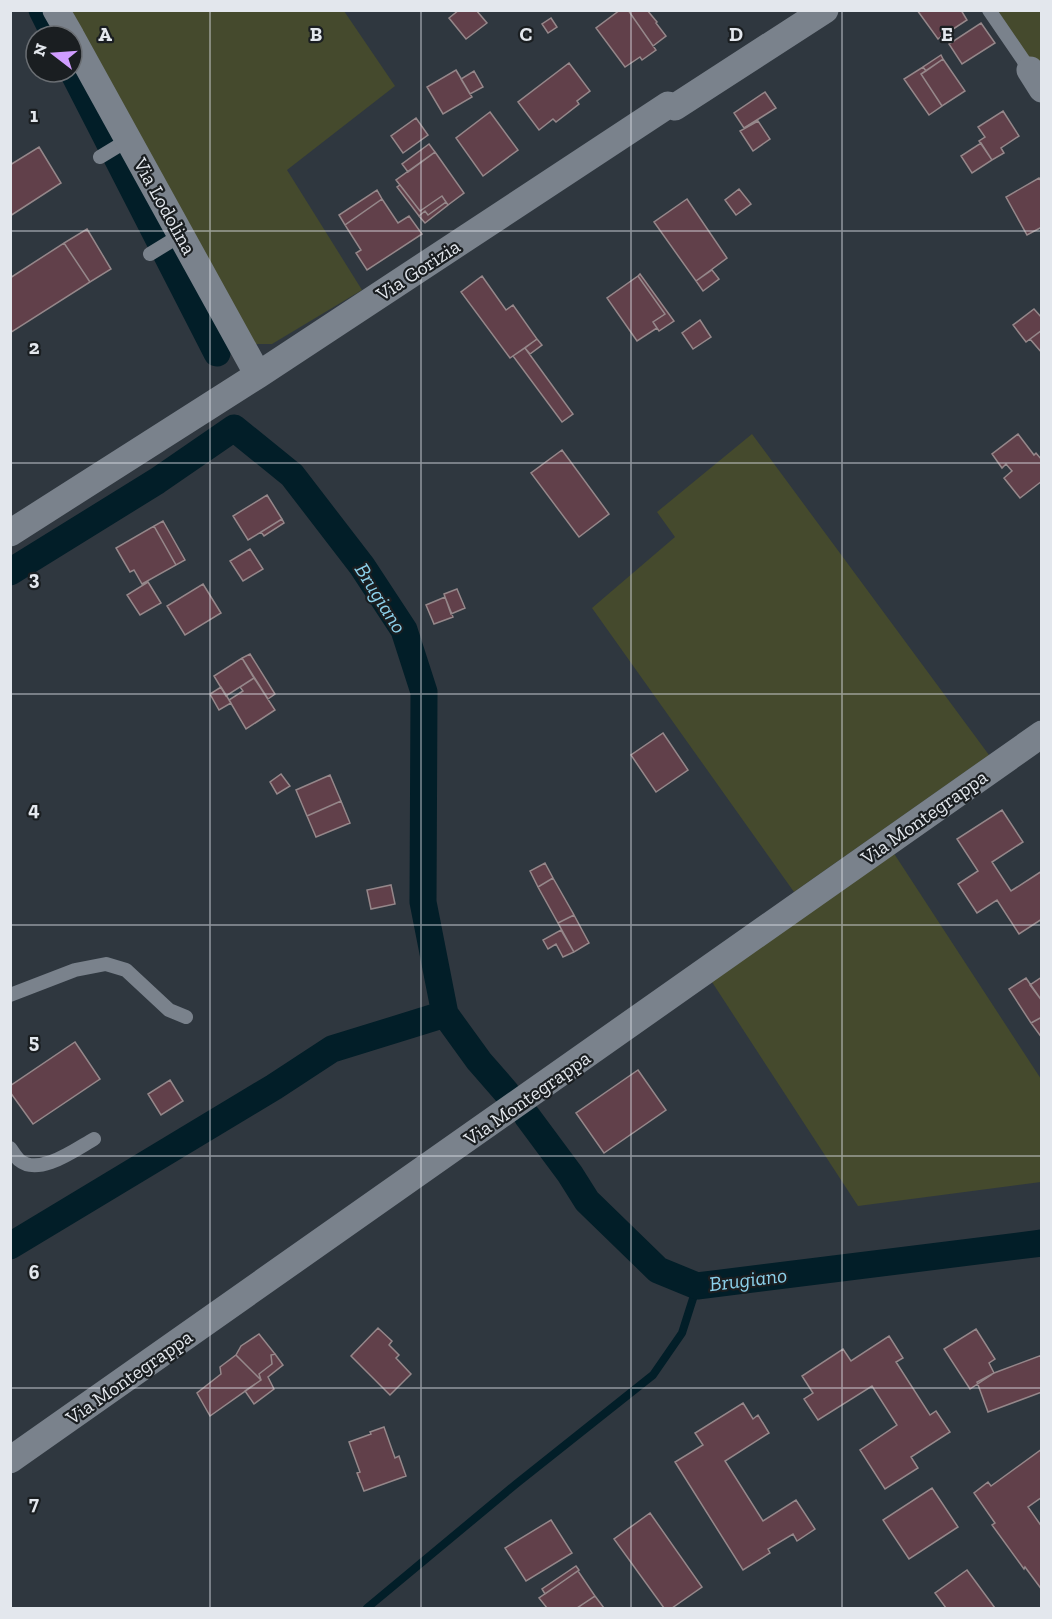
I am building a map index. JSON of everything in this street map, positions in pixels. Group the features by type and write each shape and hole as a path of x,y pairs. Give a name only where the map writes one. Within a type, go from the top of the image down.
{"street":[{"name":"Via Lodolina","path":"57,10 64,24"},
{"name":"Via Gorizia","path":"10,532 258,375 668,105 675,107 825,10"},
{"name":"Via Lodolina","path":"84,60 258,375"},
{"name":"Via Montegrappa","path":"10,1460 1041,734"}],"lane":[{"path":"989,10 1036,80"},
{"path":"100,157 129,140"},
{"path":"150,254 181,235"},
{"path":"10,995 75,970 106,964 126,970 169,1010 186,1017"},
{"path":"10,1148 20,1161 36,1166 51,1163 94,1139"}],"green space":[{"path":"71,11 344,11 395,86 287,170 362,290 272,344 253,344 84,35 84,24 78,24"},
{"path":"998,11 1041,11 1041,77"},
{"path":"752,434 989,755 794,892 592,608 675,537 657,512"},
{"path":"893,852 1041,1079 1041,1182 858,1206 712,982"}],"building":[{"path":"459,10 476,10 487,23 466,39 449,18"},
{"path":"620,10 628,10 656,50 642,60 640,57 625,67 596,28"},
{"path":"628,10 647,10 666,36 653,46"},
{"path":"917,10 961,10 967,20 938,39"},
{"path":"551,18 557,27 548,33 542,24"},
{"path":"981,23 995,43 962,64 949,44"},
{"path":"941,55 943,59 926,71 923,67"},
{"path":"943,59 965,91 942,106 921,74"},
{"path":"569,63 590,91 577,101 579,104 556,122 553,119 539,130 518,102"},
{"path":"923,67 926,71 921,74 942,106 929,115 904,79"},
{"path":"456,70 472,97 443,114 427,87"},
{"path":"474,71 483,87 470,94 461,79"},
{"path":"765,92 776,108 744,128 734,113"},
{"path":"1003,111 1019,136 1001,148 1004,153 992,160 979,141 985,137 978,127"},
{"path":"490,112 518,150 483,176 456,138"},
{"path":"416,118 428,135 403,153 391,136"},
{"path":"758,121 770,139 753,151 740,131"},
{"path":"981,143 992,160 972,173 961,156"},
{"path":"429,144 435,152 408,172 402,164"},
{"path":"39,147 61,183 10,216 10,165"},
{"path":"435,152 464,193 448,205 442,196 420,211 396,180"},
{"path":"1039,178 1042,182 1042,227 1027,235 1006,197"},
{"path":"400,185 420,211 442,196 446,202 428,215 425,211 419,216 397,187"},
{"path":"739,189 751,204 736,215 725,200"},
{"path":"377,190 382,199 345,225 339,215"},
{"path":"382,199 398,223 409,216 422,234 367,270 356,253 361,250 345,225"},
{"path":"687,199 727,258 696,281 654,222"},
{"path":"446,202 448,205 425,223 419,216 425,211 428,215"},
{"path":"87,229 111,269 90,282 64,243"},
{"path":"64,243 90,282 10,333 10,278"},
{"path":"712,270 719,279 703,291 696,281"},
{"path":"640,274 674,321 659,331 653,322 665,314 638,276"},
{"path":"482,276 506,310 513,305 537,339 510,358 461,292"},
{"path":"638,276 665,314 653,322 657,328 637,341 607,298"},
{"path":"1034,309 1042,318 1042,330 1026,342 1013,325"},
{"path":"700,320 711,337 693,349 682,333"},
{"path":"1042,330 1042,353 1030,339"},
{"path":"537,339 542,345 530,354 525,348"},
{"path":"525,348 573,414 562,422 513,356"},
{"path":"1018,434 1034,455 1036,453 1042,460 1042,481 1020,498 1004,478 1012,471 1006,464 1002,468 992,454"},
{"path":"562,450 609,514 579,537 531,473"},
{"path":"267,495 282,519 248,540 233,516"},
{"path":"282,519 284,523 264,536 261,532"},
{"path":"163,521 185,560 176,565 154,526"},
{"path":"154,526 176,565 142,584 134,570 130,572 116,548"},
{"path":"250,549 263,569 243,581 230,561"},
{"path":"148,582 161,603 140,615 127,595"},
{"path":"203,584 221,613 185,635 167,606"},
{"path":"457,589 465,608 451,614 444,594"},
{"path":"445,597 453,617 434,624 426,605"},
{"path":"250,654 275,694 268,699 242,658"},
{"path":"242,658 254,678 226,696 214,676"},
{"path":"254,678 275,710 246,729 229,700 243,691 240,687"},
{"path":"221,687 231,703 219,710 210,694"},
{"path":"663,733 688,770 656,792 631,755"},
{"path":"281,774 290,786 277,794 270,782"},
{"path":"330,775 341,801 307,816 296,790"},
{"path":"341,801 350,823 316,837 307,816"},
{"path":"1002,810 1023,842 992,862 1011,891 1042,871 1042,919 1019,934 997,900 977,913 958,884 978,871 957,839"},
{"path":"545,863 553,878 538,887 530,871"},
{"path":"553,878 574,915 558,923 538,887"},
{"path":"391,885 395,904 371,909 367,890"},
{"path":"574,915 589,943 574,952 558,923"},
{"path":"561,930 574,952 563,957 556,944 548,949 543,940"},
{"path":"1042,977 1042,1001 1030,985"},
{"path":"1026,978 1042,1001 1042,1017 1031,1023 1009,989"},
{"path":"1042,1017 1042,1038 1031,1023"},
{"path":"75,1042 100,1079 33,1124 10,1092 10,1086"},
{"path":"638,1070 666,1110 604,1153 576,1113"},
{"path":"170,1080 183,1101 161,1115 148,1094"},
{"path":"378,1328 392,1341 389,1345 399,1355 396,1358 411,1374 390,1395 351,1356"},
{"path":"976,1329 995,1359 989,1363 994,1373 970,1389 944,1349"},
{"path":"259,1334 275,1354 271,1355 272,1364 259,1374 261,1380 236,1355 241,1346"},
{"path":"889,1336 903,1358 896,1362 930,1415 936,1411 950,1432 911,1457 918,1468 885,1489 860,1450 897,1425 872,1386 818,1420 804,1399 813,1393 802,1376 843,1349 851,1361"},
{"path":"275,1354 283,1365 268,1377 274,1389 254,1404 245,1391 261,1380 259,1374 272,1364 271,1355"},
{"path":"236,1355 261,1380 210,1416 197,1393 221,1374 220,1367"},
{"path":"1042,1355 1042,1392 988,1412 977,1382"},
{"path":"743,1403 753,1419 758,1415 769,1433 725,1461 763,1521 796,1500 815,1529 797,1541 793,1534 768,1549 770,1553 743,1570 675,1462 703,1445 695,1433"},
{"path":"384,1427 395,1458 399,1456 406,1476 364,1491 349,1442"},
{"path":"1042,1449 1042,1497 1028,1507 1042,1527 1042,1590 992,1525 995,1523 974,1493 988,1482 991,1486"},
{"path":"932,1488 958,1527 909,1559 883,1520"},
{"path":"650,1513 702,1587 672,1608 664,1608 614,1539"},
{"path":"551,1520 572,1553 526,1581 505,1548"},
{"path":"576,1566 579,1570 545,1594 542,1589"},
{"path":"967,1570 995,1608 946,1608 935,1593"},
{"path":"578,1571 595,1596 577,1608 547,1608 539,1598"},
{"path":"595,1596 604,1608 577,1608"}],"waterway":[{"path":"42,10 49,24"},
{"path":"79,84 217,353"},
{"name":"Brugiano","path":"10,572 157,481 234,428 292,475 362,566 404,630 424,692 423,902 445,1014 479,1061 506,1092"},
{"path":"10,1246 274,1087 332,1049 445,1014"},
{"name":"Brugiano","path":"527,1116 587,1201 658,1270 697,1286 1042,1243"},
{"path":"367,1608 516,1484 653,1375 682,1333 697,1286"}]}
